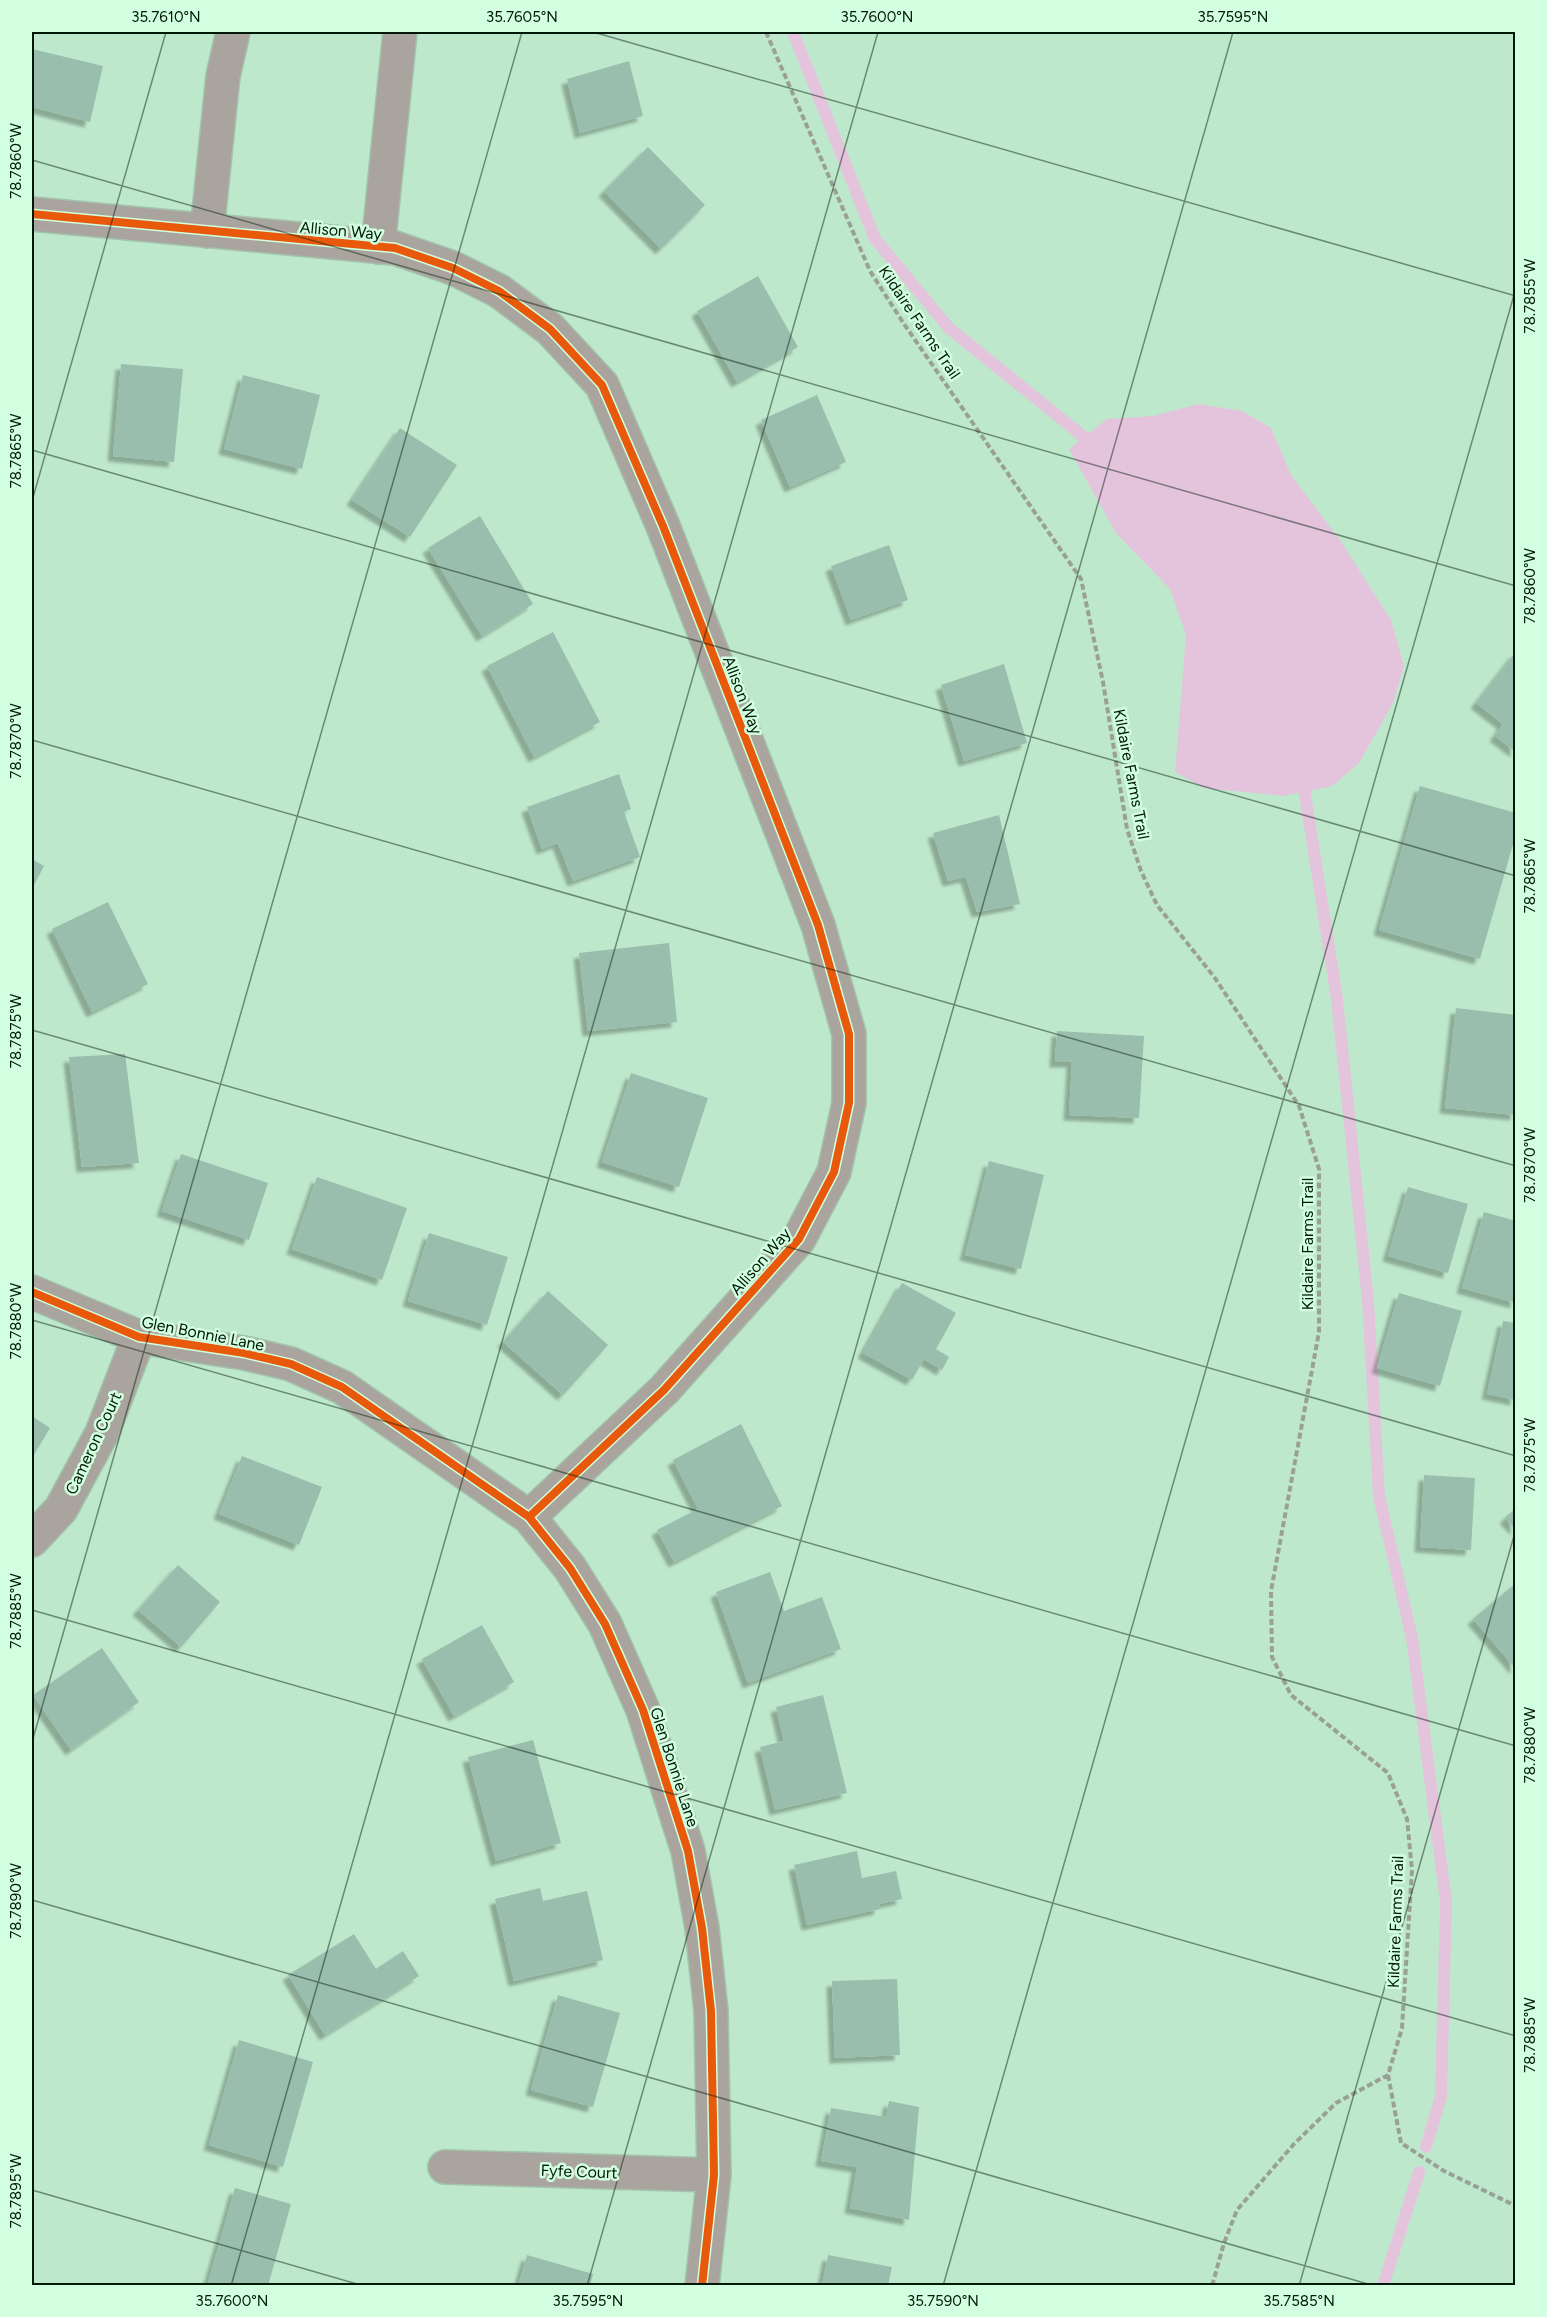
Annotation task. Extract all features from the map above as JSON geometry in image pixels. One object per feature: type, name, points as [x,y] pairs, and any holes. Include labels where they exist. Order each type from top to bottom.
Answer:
[{"type":"street","points":[[207,231],[223,75],[233,32]]},
{"type":"street","name":"Allison Way","points":[[378,247],[400,32]]},
{"type":"street","name":"Allison Way","points":[[32,214],[395,248],[453,268],[500,291],[550,329],[602,386],[663,526],[818,926],[849,1034],[849,1103],[834,1172],[799,1239],[664,1390],[529,1517]]},
{"type":"street","name":"Glen Bonnie Lane","points":[[32,1292],[139,1337],[244,1353],[291,1364],[342,1387],[529,1517],[570,1568],[605,1624],[643,1710],[688,1851],[702,1928],[711,2011],[714,2175],[702,2286]]},
{"type":"street","name":"Cameron Court","points":[[32,1540],[61,1509],[72,1490],[102,1433],[139,1337]]},
{"type":"street","name":"Fyfe Court","points":[[445,2167],[714,2175]]},
{"type":"path","points":[[1212,2286],[1224,2243],[1237,2210],[1294,2144],[1336,2103],[1388,2075],[1401,2143],[1444,2171],[1515,2206]]},
{"type":"shaded area","points":[[1198,404],[1242,411],[1271,428],[1291,475],[1340,540],[1391,620],[1404,666],[1393,703],[1359,763],[1332,786],[1284,796],[1204,788],[1175,772],[1186,635],[1170,589],[1116,533],[1069,449],[1107,419],[1153,416]]},
{"type":"building","points":[[32,49],[103,66],[90,122],[32,107]]},
{"type":"building","points":[[629,61],[643,116],[580,133],[567,79]]},
{"type":"building","points":[[648,147],[705,205],[661,249],[604,191]]},
{"type":"building","points":[[758,276],[798,347],[737,382],[697,311]]},
{"type":"building","points":[[121,364],[183,369],[174,462],[113,456]]},
{"type":"building","points":[[243,375],[320,395],[302,469],[224,449]]},
{"type":"building","points":[[817,395],[846,462],[790,487],[761,420]]},
{"type":"building","points":[[400,428],[457,465],[410,537],[352,500]]},
{"type":"building","points":[[480,516],[533,604],[482,636],[428,548]]},
{"type":"building","points":[[889,545],[908,600],[851,620],[831,566]]},
{"type":"building","points":[[553,632],[600,722],[534,757],[487,666]]},
{"type":"building","points":[[1516,651],[1516,752],[1495,736],[1503,724],[1476,703]]},
{"type":"building","points":[[1004,664],[1027,743],[964,761],[941,685]]},
{"type":"building","points":[[619,774],[631,809],[624,812],[640,857],[573,881],[558,843],[542,849],[527,807]]},
{"type":"building","points":[[1420,786],[1516,813],[1516,834],[1480,959],[1379,930]]},
{"type":"building","points":[[999,815],[1020,904],[977,912],[966,877],[948,881],[933,833]]},
{"type":"building","points":[[32,859],[44,866],[32,889]]},
{"type":"building","points":[[108,902],[148,984],[92,1012],[52,929]]},
{"type":"building","points":[[669,943],[677,1022],[588,1031],[579,953]]},
{"type":"building","points":[[1456,1008],[1516,1015],[1516,1115],[1445,1108]]},
{"type":"building","points":[[1057,1031],[1144,1036],[1139,1118],[1069,1115],[1072,1062],[1055,1062]]},
{"type":"building","points":[[125,1054],[139,1163],[82,1167],[69,1057]]},
{"type":"building","points":[[631,1073],[708,1098],[679,1187],[602,1162]]},
{"type":"building","points":[[181,1154],[268,1183],[249,1240],[162,1211]]},
{"type":"building","points":[[989,1161],[1044,1175],[1021,1269],[965,1255]]},
{"type":"building","points":[[317,1177],[407,1208],[382,1280],[292,1249]]},
{"type":"building","points":[[1408,1187],[1468,1204],[1448,1273],[1388,1256]]},
{"type":"building","points":[[1484,1212],[1516,1221],[1516,1303],[1462,1288]]},
{"type":"building","points":[[429,1233],[508,1257],[487,1325],[408,1301]]},
{"type":"building","points":[[902,1283],[956,1313],[936,1349],[949,1357],[942,1370],[924,1359],[912,1380],[863,1353]]},
{"type":"building","points":[[548,1291],[608,1345],[563,1395],[503,1342]]},
{"type":"building","points":[[1399,1293],[1462,1311],[1440,1386],[1377,1368]]},
{"type":"building","points":[[1503,1321],[1516,1323],[1516,1400],[1487,1394]]},
{"type":"building","points":[[32,1416],[50,1428],[32,1458]]},
{"type":"building","points":[[741,1424],[782,1506],[674,1562],[657,1530],[698,1509],[673,1460]]},
{"type":"building","points":[[242,1456],[322,1487],[299,1545],[219,1514]]},
{"type":"building","points":[[1424,1475],[1475,1478],[1471,1550],[1420,1547]]},
{"type":"building","points":[[1516,1508],[1516,1530],[1505,1518]]},
{"type":"building","points":[[178,1565],[220,1602],[181,1647],[138,1610]]},
{"type":"building","points":[[770,1572],[784,1611],[822,1597],[841,1649],[748,1683],[716,1592]]},
{"type":"building","points":[[1516,1583],[1516,1669],[1473,1619]]},
{"type":"building","points":[[482,1625],[514,1682],[454,1716],[422,1659]]},
{"type":"building","points":[[102,1648],[139,1702],[71,1750],[33,1695]]},
{"type":"building","points":[[823,1695],[847,1793],[775,1810],[760,1747],[784,1741],[776,1707]]},
{"type":"building","points":[[533,1740],[561,1843],[496,1861],[468,1757]]},
{"type":"building","points":[[857,1851],[862,1878],[896,1871],[902,1899],[879,1904],[880,1909],[807,1925],[794,1865]]},
{"type":"building","points":[[540,1888],[543,1901],[587,1891],[603,1960],[514,1981],[495,1899]]},
{"type":"building","points":[[354,1934],[376,1969],[403,1951],[419,1976],[325,2035],[288,1975]]},
{"type":"building","points":[[897,1979],[900,2055],[835,2058],[832,1981]]},
{"type":"building","points":[[558,1995],[620,2013],[593,2107],[531,2090]]},
{"type":"building","points":[[239,2040],[313,2062],[283,2167],[209,2145]]},
{"type":"building","points":[[889,2101],[919,2107],[909,2220],[850,2208],[857,2167],[821,2161],[831,2108],[886,2117]]},
{"type":"building","points":[[235,2188],[291,2204],[268,2286],[207,2286]]},
{"type":"building","points":[[527,2255],[593,2274],[590,2286],[518,2286]]},
{"type":"building","points":[[828,2255],[892,2267],[888,2286],[822,2286]]},
{"type":"waterway","points":[[793,32],[875,239],[949,328],[1095,446]]},
{"type":"waterway","points":[[1302,775],[1337,999],[1368,1301],[1379,1496],[1412,1638],[1446,1902],[1441,2096],[1426,2147]]},
{"type":"waterway","points":[[1383,2286],[1419,2172]]},
{"type":"cycle path","points":[[32,214],[395,248],[453,268],[499,291],[550,329],[602,385],[663,526],[818,925],[849,1034],[849,1103],[834,1172],[799,1239],[664,1390],[529,1517]]},
{"type":"cycle path","points":[[32,1292],[139,1337],[244,1353],[291,1364],[342,1387],[529,1517],[570,1568],[605,1624],[643,1710],[688,1851],[702,1928],[711,2011],[714,2175],[702,2286]]}]
